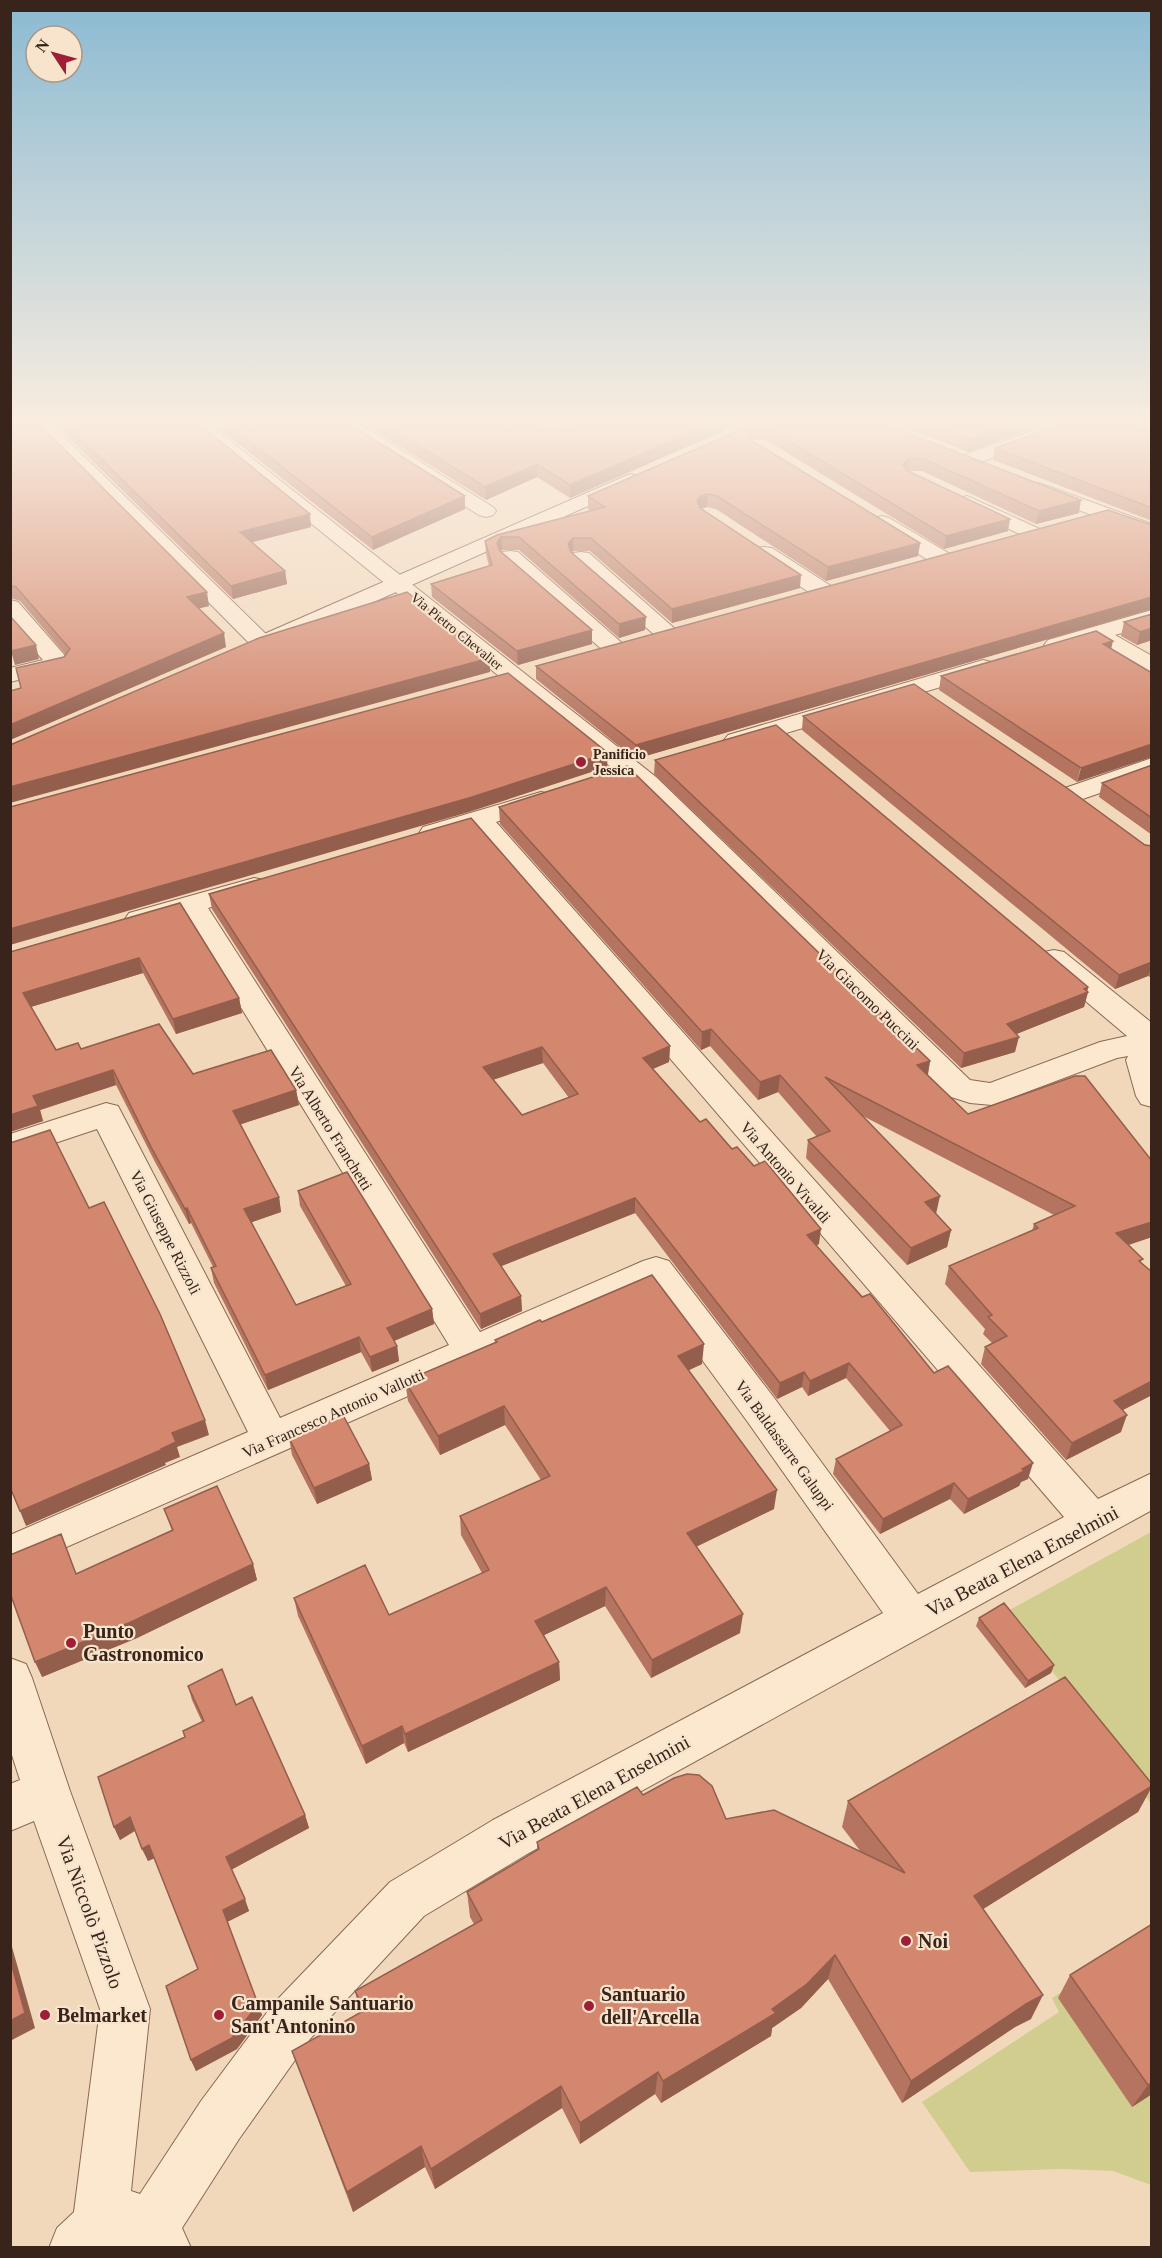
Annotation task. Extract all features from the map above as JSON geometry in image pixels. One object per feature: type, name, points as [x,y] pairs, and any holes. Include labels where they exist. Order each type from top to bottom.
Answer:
[{"type":"street","points":[[149,530],[262,643]]},
{"type":"street","name":"Via Pietro Chevalier","points":[[333,530],[398,582],[525,673],[643,767]]},
{"type":"street","points":[[240,653],[516,530]]},
{"type":"street","points":[[901,530],[952,557],[909,568]]},
{"type":"street","points":[[1004,543],[1047,530]]},
{"type":"street","points":[[746,541],[823,591]]},
{"type":"street","points":[[510,557],[640,641]]},
{"type":"street","points":[[581,558],[640,641]]},
{"type":"street","points":[[800,597],[844,585]]},
{"type":"street","points":[[10,607],[59,663],[10,675]]},
{"type":"street","points":[[1039,650],[1152,617]]},
{"type":"street","points":[[592,654],[688,627]]},
{"type":"street","points":[[1095,633],[1152,666]]},
{"type":"street","points":[[711,747],[1006,660]]},
{"type":"street","points":[[480,685],[525,673]]},
{"type":"street","points":[[916,687],[946,707]]},
{"type":"street","points":[[779,727],[806,750]]},
{"type":"street","points":[[1100,813],[1064,787],[1152,766]]},
{"type":"street","points":[[599,781],[643,767]]},
{"type":"street","name":"Via Giacomo Puccini","points":[[643,767],[960,1088],[970,1092],[992,1094],[1111,1049],[1152,1042]]},
{"type":"street","points":[[406,841],[566,792]]},
{"type":"street","name":"Via Antonio Vivaldi","points":[[479,820],[1094,1523]]},
{"type":"street","points":[[112,927],[279,879]]},
{"type":"street","name":"Via Alberto Franchetti","points":[[191,904],[472,1351]]},
{"type":"street","points":[[1033,941],[1152,1042],[1142,1060],[1152,1095]]},
{"type":"street","name":"Via Giuseppe Rizzoli","points":[[10,1146],[106,1114],[272,1440]]},
{"type":"street","name":"Via Francesco Antonio Vallotti","points":[[10,1554],[656,1271]]},
{"type":"street","name":"Via Baldassarre Galuppi","points":[[656,1271],[761,1410],[912,1620]]},
{"type":"street","name":"Via Beata Elena Enselmini","points":[[123,2237],[220,2120],[292,2021],[407,1899],[510,1838],[1152,1490]]},
{"type":"street","name":"Via Niccolò Pizzolo","points":[[10,1678],[29,1799],[125,2009],[123,2237]]},
{"type":"shaded area","points":[[1151,1532],[1151,1804],[1107,1738],[1004,1613]]},
{"type":"shaded area","points":[[1151,1934],[1151,2185],[1113,2171],[1063,2169],[970,2172],[922,2102],[1059,2012],[1052,1998]]},
{"type":"building","points":[[10,530],[145,530],[207,592],[187,597],[224,633],[10,725],[10,691],[21,688],[16,668],[64,657],[70,649],[16,587],[10,586]]},
{"type":"building","points":[[174,530],[246,530],[240,532],[285,571],[231,586]]},
{"type":"building","points":[[363,530],[387,530],[372,537]]},
{"type":"building","points":[[515,530],[734,530],[801,575],[672,609],[591,538],[573,538],[568,544],[571,552],[646,617],[619,624],[519,537],[501,537],[497,543],[500,551],[592,630],[517,651],[431,584],[492,565],[485,541]]},
{"type":"building","points":[[771,530],[899,530],[920,543],[828,567]]},
{"type":"building","points":[[937,530],[967,530],[946,536]]},
{"type":"building","points":[[1033,530],[1152,530],[1152,597],[636,745],[536,666]]},
{"type":"building","points":[[407,592],[490,658],[10,787],[10,745],[259,638]]},
{"type":"building","points":[[1152,614],[1152,628],[1140,632],[1124,622]]},
{"type":"building","points":[[10,616],[36,645],[11,651]]},
{"type":"building","points":[[1096,631],[1113,641],[1103,644],[1152,673],[1152,744],[1081,768],[941,676]]},
{"type":"building","points":[[508,673],[608,753],[469,798],[10,929],[10,807]]},
{"type":"building","points":[[914,684],[1067,788],[1145,845],[1152,846],[1152,962],[1119,975],[803,716]]},
{"type":"building","points":[[776,725],[1088,987],[1084,989],[1088,992],[1007,1024],[1019,1037],[964,1053],[655,760]]},
{"type":"building","points":[[1152,765],[1152,818],[1102,783]]},
{"type":"building","points":[[627,766],[930,1061],[917,1065],[968,1114],[1075,1076],[1085,1076],[1152,1161],[1152,1222],[1116,1233],[1143,1259],[1139,1261],[1152,1272],[1152,1381],[1114,1401],[1127,1415],[1072,1443],[985,1347],[1007,1336],[988,1317],[992,1315],[949,1266],[1038,1228],[1034,1224],[1075,1206],[825,1077],[940,1196],[925,1202],[951,1230],[911,1248],[808,1140],[830,1131],[780,1075],[760,1082],[711,1029],[702,1032],[499,807]]},
{"type":"building","points":[[471,818],[670,1046],[643,1058],[700,1122],[706,1119],[732,1149],[737,1147],[754,1166],[765,1161],[821,1229],[807,1235],[862,1297],[870,1294],[934,1373],[948,1366],[1033,1463],[1022,1469],[1024,1471],[968,1499],[954,1483],[883,1519],[836,1459],[902,1425],[849,1363],[810,1381],[804,1372],[780,1383],[635,1198],[493,1254],[521,1296],[480,1314],[209,894]],"holes":[[[542,1047],[578,1094],[522,1115],[483,1067]]]},
{"type":"building","points":[[180,903],[239,998],[173,1019],[139,958],[23,993],[56,1050],[78,1043],[81,1049],[159,1024],[193,1074],[271,1050],[296,1090],[233,1111],[279,1197],[244,1209],[296,1305],[351,1284],[298,1191],[347,1172],[432,1309],[387,1328],[397,1346],[370,1357],[359,1337],[265,1375],[211,1268],[216,1266],[187,1208],[185,1209],[151,1147],[113,1070],[33,1096],[38,1106],[10,1115],[10,952]]},
{"type":"building","points":[[50,1130],[89,1208],[104,1202],[160,1314],[205,1420],[172,1433],[176,1442],[161,1450],[20,1511],[10,1487],[10,1143]]},
{"type":"building","points":[[652,1275],[704,1344],[678,1356],[777,1490],[687,1533],[743,1614],[652,1660],[606,1587],[535,1621],[559,1662],[405,1734],[402,1726],[362,1746],[294,1598],[365,1565],[389,1615],[489,1570],[460,1516],[550,1476],[504,1406],[438,1436],[405,1381],[497,1342],[495,1340],[540,1320],[542,1322]]},
{"type":"building","points":[[343,1415],[369,1464],[314,1488],[289,1438]]},
{"type":"building","points":[[217,1486],[253,1564],[131,1622],[35,1662],[10,1593],[10,1555],[61,1534],[76,1574],[173,1530],[164,1509]]},
{"type":"building","points":[[1004,1603],[1054,1665],[1028,1681],[979,1618]]},
{"type":"building","points":[[222,1669],[236,1705],[252,1697],[305,1815],[226,1857],[245,1899],[223,1910],[258,2004],[232,2038],[191,2060],[166,1986],[198,1969],[149,1845],[142,1849],[130,1817],[114,1827],[98,1777],[185,1737],[183,1731],[204,1721],[188,1686]]},
{"type":"building","points":[[1065,1677],[1152,1786],[974,1896],[1043,1995],[911,2081],[835,1955],[807,1984],[772,2009],[776,2013],[663,2081],[658,2072],[580,2123],[561,2086],[431,2169],[421,2146],[347,2192],[292,2051],[365,2010],[355,1991],[482,1920],[467,1892],[539,1849],[537,1842],[637,1787],[643,1795],[674,1778],[687,1774],[699,1775],[712,1786],[726,1819],[774,1810],[905,1873],[848,1801]]},
{"type":"building","points":[[1152,1924],[1152,2082],[1148,2085],[1070,1975]]},
{"type":"building","points":[[10,1959],[25,2013],[10,2021]]},
{"type":"place","name":"Panificio Jessica","points":[[581,762]]},
{"type":"place","name":"Punto Gastronomico","points":[[71,1643]]},
{"type":"place","name":"Noi","points":[[906,1941]]},
{"type":"place","name":"Santuario dell'Arcella","points":[[589,2006]]},
{"type":"place","name":"Belmarket","points":[[45,2015]]},
{"type":"place","name":"Campanile Santuario Sant'Antonino","points":[[219,2015]]}]
